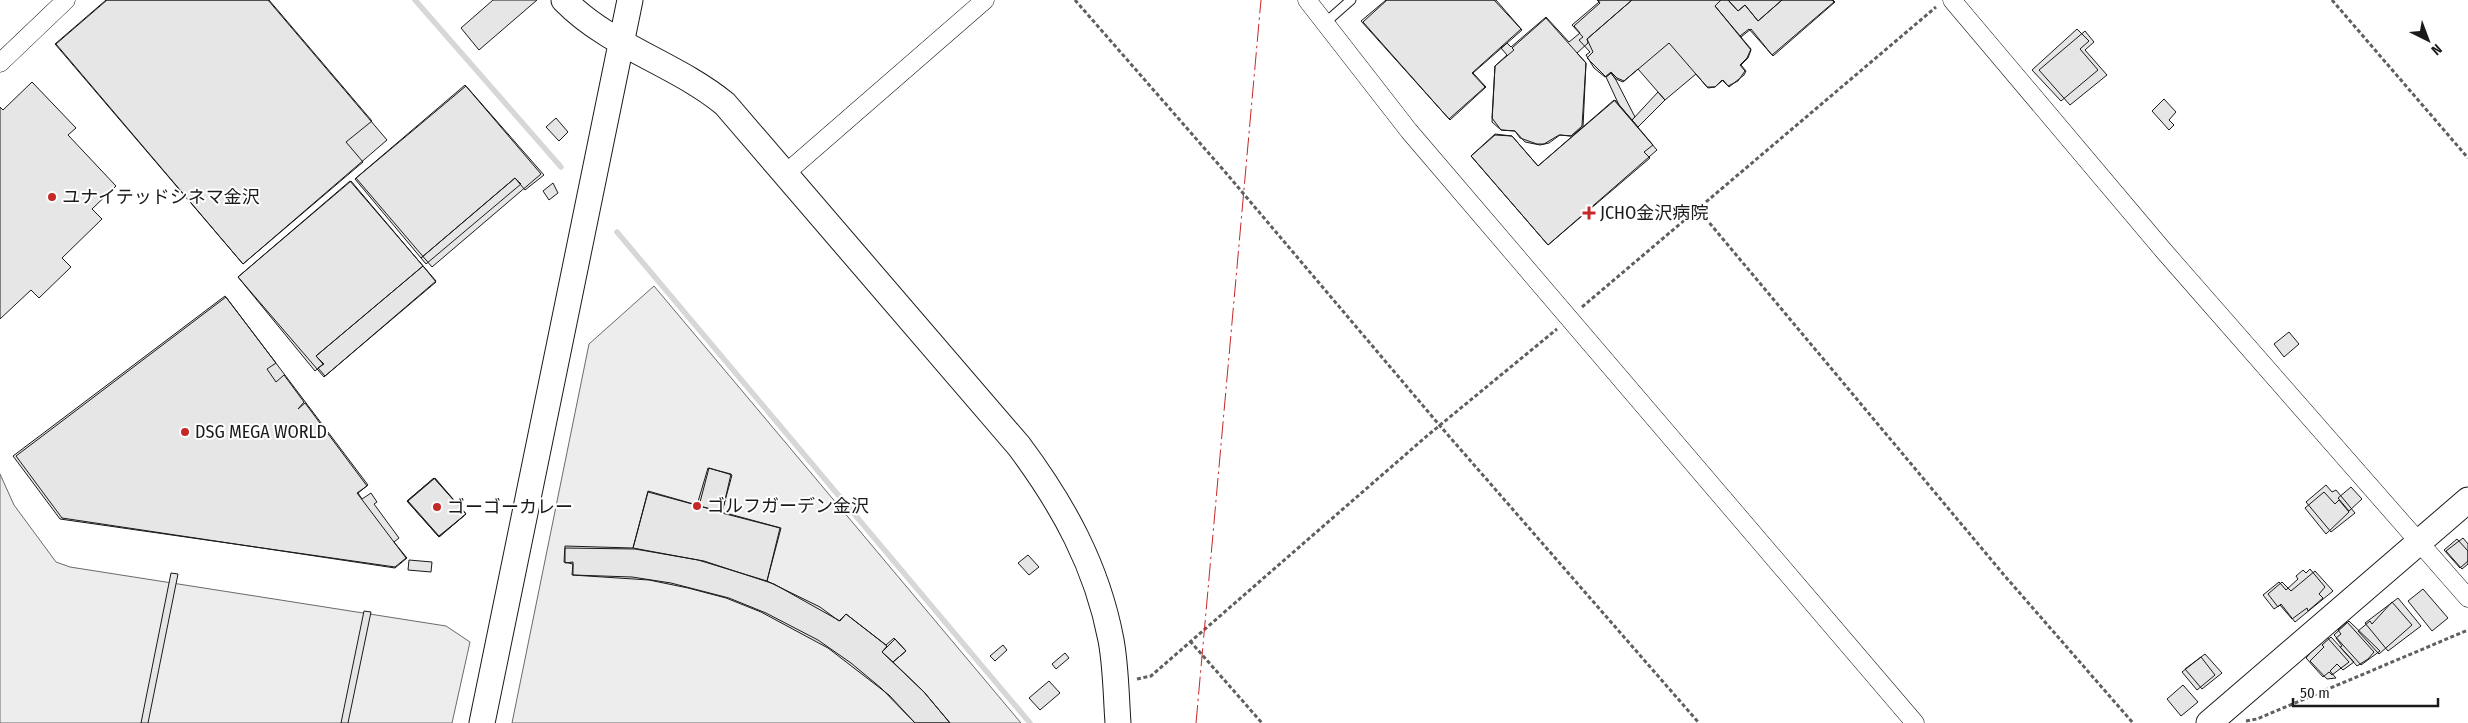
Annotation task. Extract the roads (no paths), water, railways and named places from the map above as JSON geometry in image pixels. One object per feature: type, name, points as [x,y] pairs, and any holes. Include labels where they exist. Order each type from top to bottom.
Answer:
[{"type":"street","points":[[0,63],[66,0]]},
{"type":"street","points":[[564,0],[574,10],[621,43],[703,85],[740,119],[1019,446],[1045,481],[1083,548],[1099,589],[1111,641],[1118,723]]},
{"type":"street","points":[[482,723],[630,0]]},
{"type":"street","points":[[786,173],[985,0]]},
{"type":"street","points":[[1307,0],[1409,131],[1915,723]]},
{"type":"street","points":[[1944,3],[2468,598]]},
{"type":"street","points":[[2209,723],[2468,500]]},
{"type":"lane","points":[[1325,23],[1351,0]]},
{"type":"waterway","points":[[415,0],[561,167]]},
{"type":"waterway","points":[[617,232],[1030,723]]},
{"type":"place","name":"ユナイテッドシネマ金沢","points":[[52,197]]},
{"type":"place","name":"JCHO金沢病院","points":[[1589,213]]},
{"type":"place","name":"DSG MEGA WORLD","points":[[185,432]]},
{"type":"place","name":"ゴルフガーデン金沢","points":[[697,506]]},
{"type":"place","name":"ゴーゴーカレー","points":[[437,507]]}]
